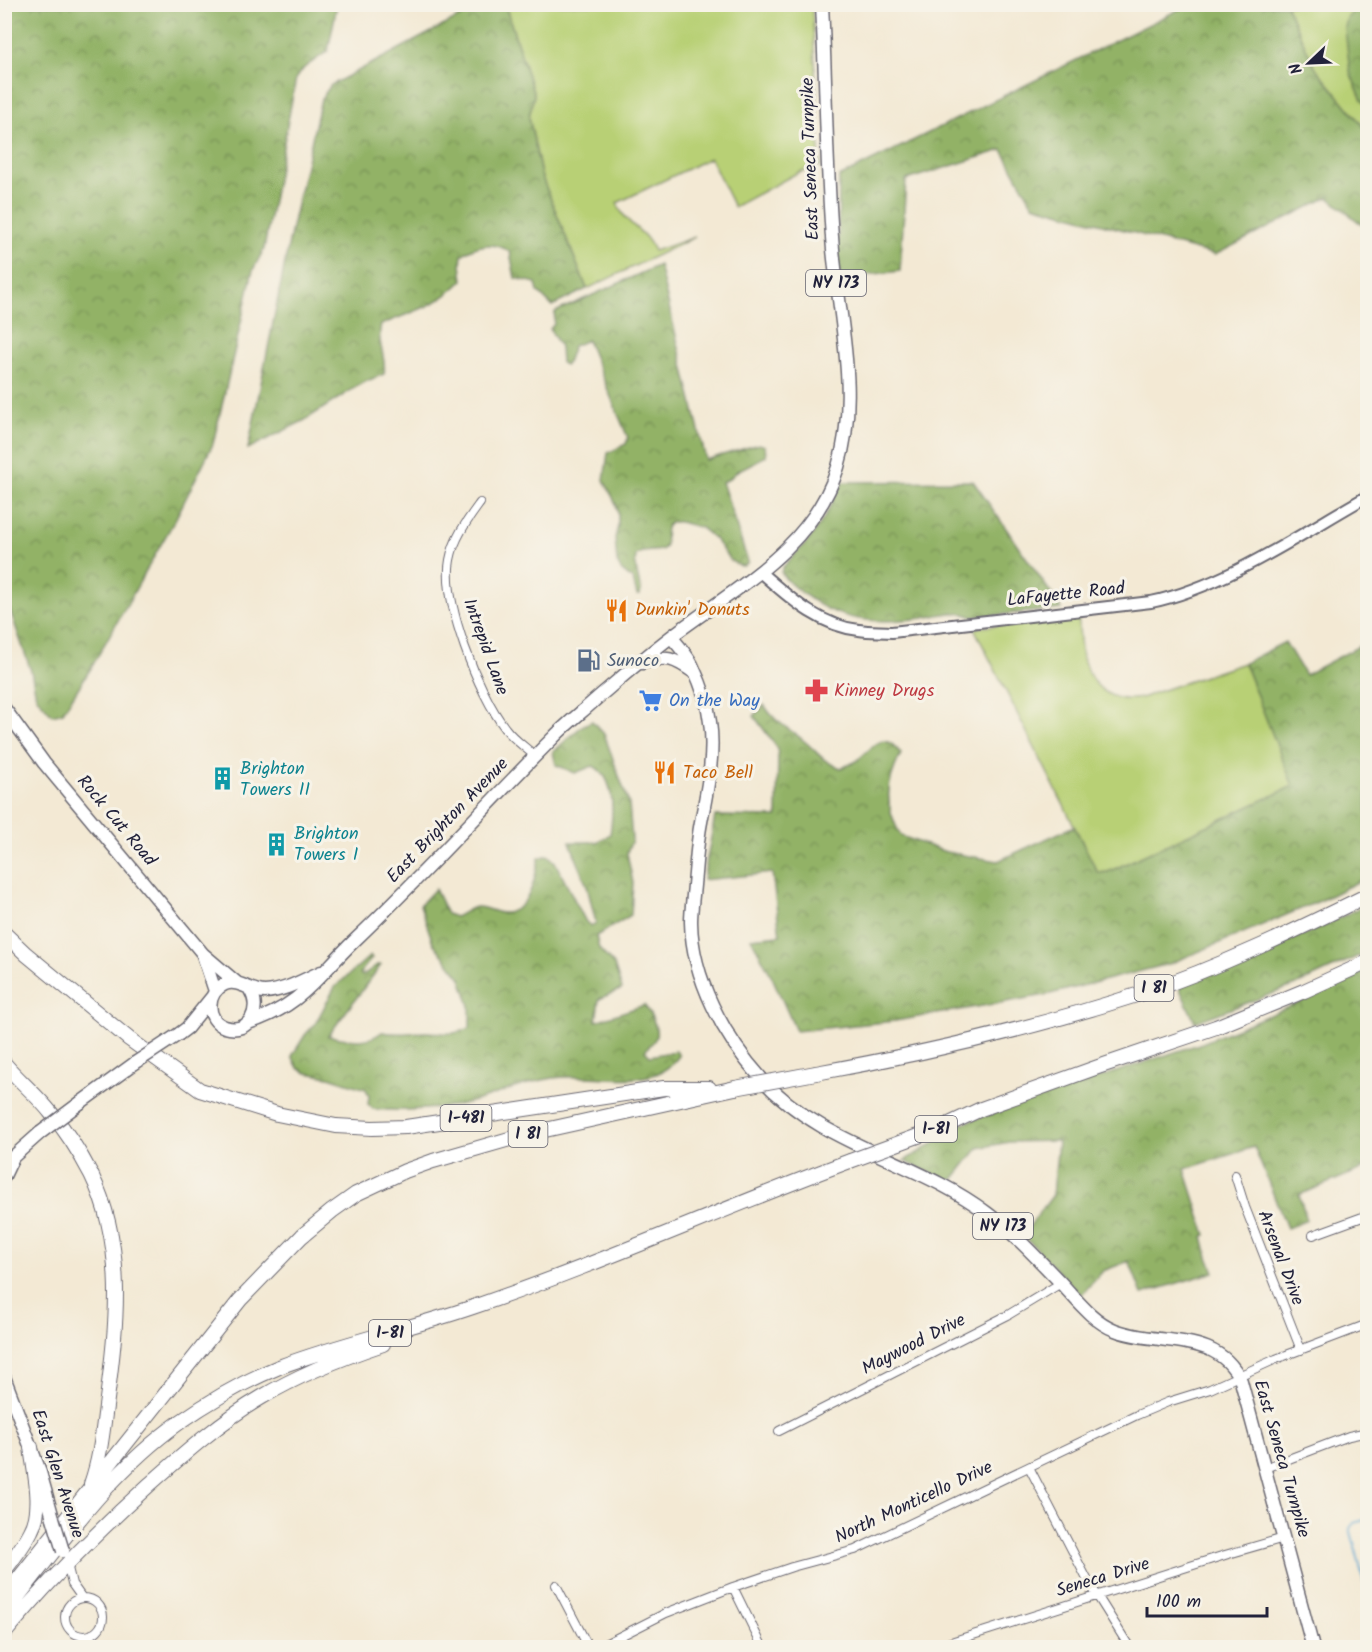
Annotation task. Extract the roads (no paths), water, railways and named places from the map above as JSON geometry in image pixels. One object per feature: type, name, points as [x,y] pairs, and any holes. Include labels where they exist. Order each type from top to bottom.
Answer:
[{"type":"highway","name":"I 81","points":[[85,1496],[240,1300],[302,1236],[356,1194],[433,1161],[527,1134],[735,1088],[929,1052],[1005,1034],[1145,992],[1259,946],[1368,895]]},
{"type":"highway","name":"I-481","points":[[4,933],[129,1039],[201,1090],[277,1114],[336,1126],[406,1127],[664,1088],[735,1088]]},
{"type":"highway","name":"I-81","points":[[4,1614],[110,1482],[180,1422],[256,1378],[288,1364],[471,1308],[945,1126],[981,1109],[1216,1028],[1368,962]]},
{"type":"highway","points":[[4,1063],[51,1112],[91,1175],[111,1236],[117,1273],[114,1347],[99,1457],[92,1482],[85,1496],[4,1597]]},
{"type":"highway","points":[[4,1634],[65,1558],[105,1526],[167,1468],[223,1423],[262,1397],[351,1355],[512,1301],[555,1284],[624,1250]]},
{"type":"highway","points":[[4,1571],[32,1531],[36,1520],[31,1447]]},
{"type":"main road","name":"East Seneca Turnpike","points":[[822,4],[831,221],[847,376],[846,438],[837,470],[826,495],[815,515],[796,540],[760,572],[671,637],[696,673],[711,723],[711,759],[696,865],[691,921],[694,952],[708,991],[738,1050],[763,1081],[806,1116],[858,1145],[953,1190],[987,1212],[1019,1239],[1098,1321],[1131,1335],[1195,1345],[1215,1351],[1233,1366],[1239,1376],[1313,1647]]},
{"type":"main road","name":"East Brighton Avenue","points":[[248,1023],[270,1016],[304,993],[405,892],[554,736],[671,637]]},
{"type":"main road","points":[[635,666],[659,658],[669,658],[696,673]]},
{"type":"main road","name":"Rock Cut Road","points":[[4,708],[44,763],[203,954],[237,983]]},
{"type":"main road","name":"Rock Cut Road","points":[[203,954],[214,993]]},
{"type":"main road","points":[[183,1031],[223,985],[237,983],[250,990],[262,992],[278,990],[325,970]]},
{"type":"main road","points":[[4,1176],[9,1159],[80,1103],[183,1031],[204,1024],[219,1023],[234,1028],[248,1023],[255,1010],[254,996],[250,990]]},
{"type":"main road","points":[[214,993],[211,1011],[219,1023]]},
{"type":"main road","name":"East Glen Avenue","points":[[4,1377],[31,1447],[65,1558]]},
{"type":"street","name":"LaFayette Road","points":[[760,572],[796,603],[813,614],[857,630],[892,632],[1151,603],[1176,597],[1223,577],[1368,496]]},
{"type":"street","name":"Intrepid Lane","points":[[480,503],[457,536],[453,546],[448,571],[451,598],[475,671],[492,709],[505,728],[535,756]]},
{"type":"street","name":"Arsenal Drive","points":[[1235,1175],[1245,1207],[1301,1350]]},
{"type":"street","points":[[1313,1235],[1368,1215]]},
{"type":"street","name":"Maywood Drive","points":[[778,1431],[1008,1315],[1061,1283]]},
{"type":"street","name":"North Monticello Drive","points":[[597,1647],[666,1613],[733,1587],[792,1567],[855,1550],[1137,1415],[1368,1324]]},
{"type":"street","points":[[1265,1468],[1349,1436],[1368,1432]]},
{"type":"street","points":[[1029,1467],[1088,1581],[1130,1647]]},
{"type":"street","name":"Seneca Drive","points":[[932,1647],[1284,1538]]},
{"type":"street","name":"East Glen Avenue","points":[[65,1558],[72,1584],[72,1603],[66,1611],[65,1618],[70,1629],[76,1634],[81,1647],[97,1631],[103,1621],[102,1609],[93,1600],[82,1598],[72,1584]]},
{"type":"street","points":[[556,1585],[589,1647]]},
{"type":"street","points":[[733,1587],[763,1647]]},
{"type":"street","points":[[72,1603],[82,1598]]},
{"type":"street","points":[[76,1634],[86,1636],[92,1634]]},
{"type":"waterway","points":[[1365,1585],[1350,1528],[1354,1523],[1368,1519]]},
{"type":"place","name":"Dunkin' Donuts","points":[[617,610]]},
{"type":"place","name":"Sunoco","points":[[589,661]]},
{"type":"place","name":"Kinney Drugs","points":[[816,691]]},
{"type":"place","name":"On the Way","points":[[651,701]]},
{"type":"place","name":"Taco Bell","points":[[665,773]]},
{"type":"place","name":"Brighton Towers II","points":[[222,779]]},
{"type":"place","name":"Brighton Towers I","points":[[276,844]]}]
